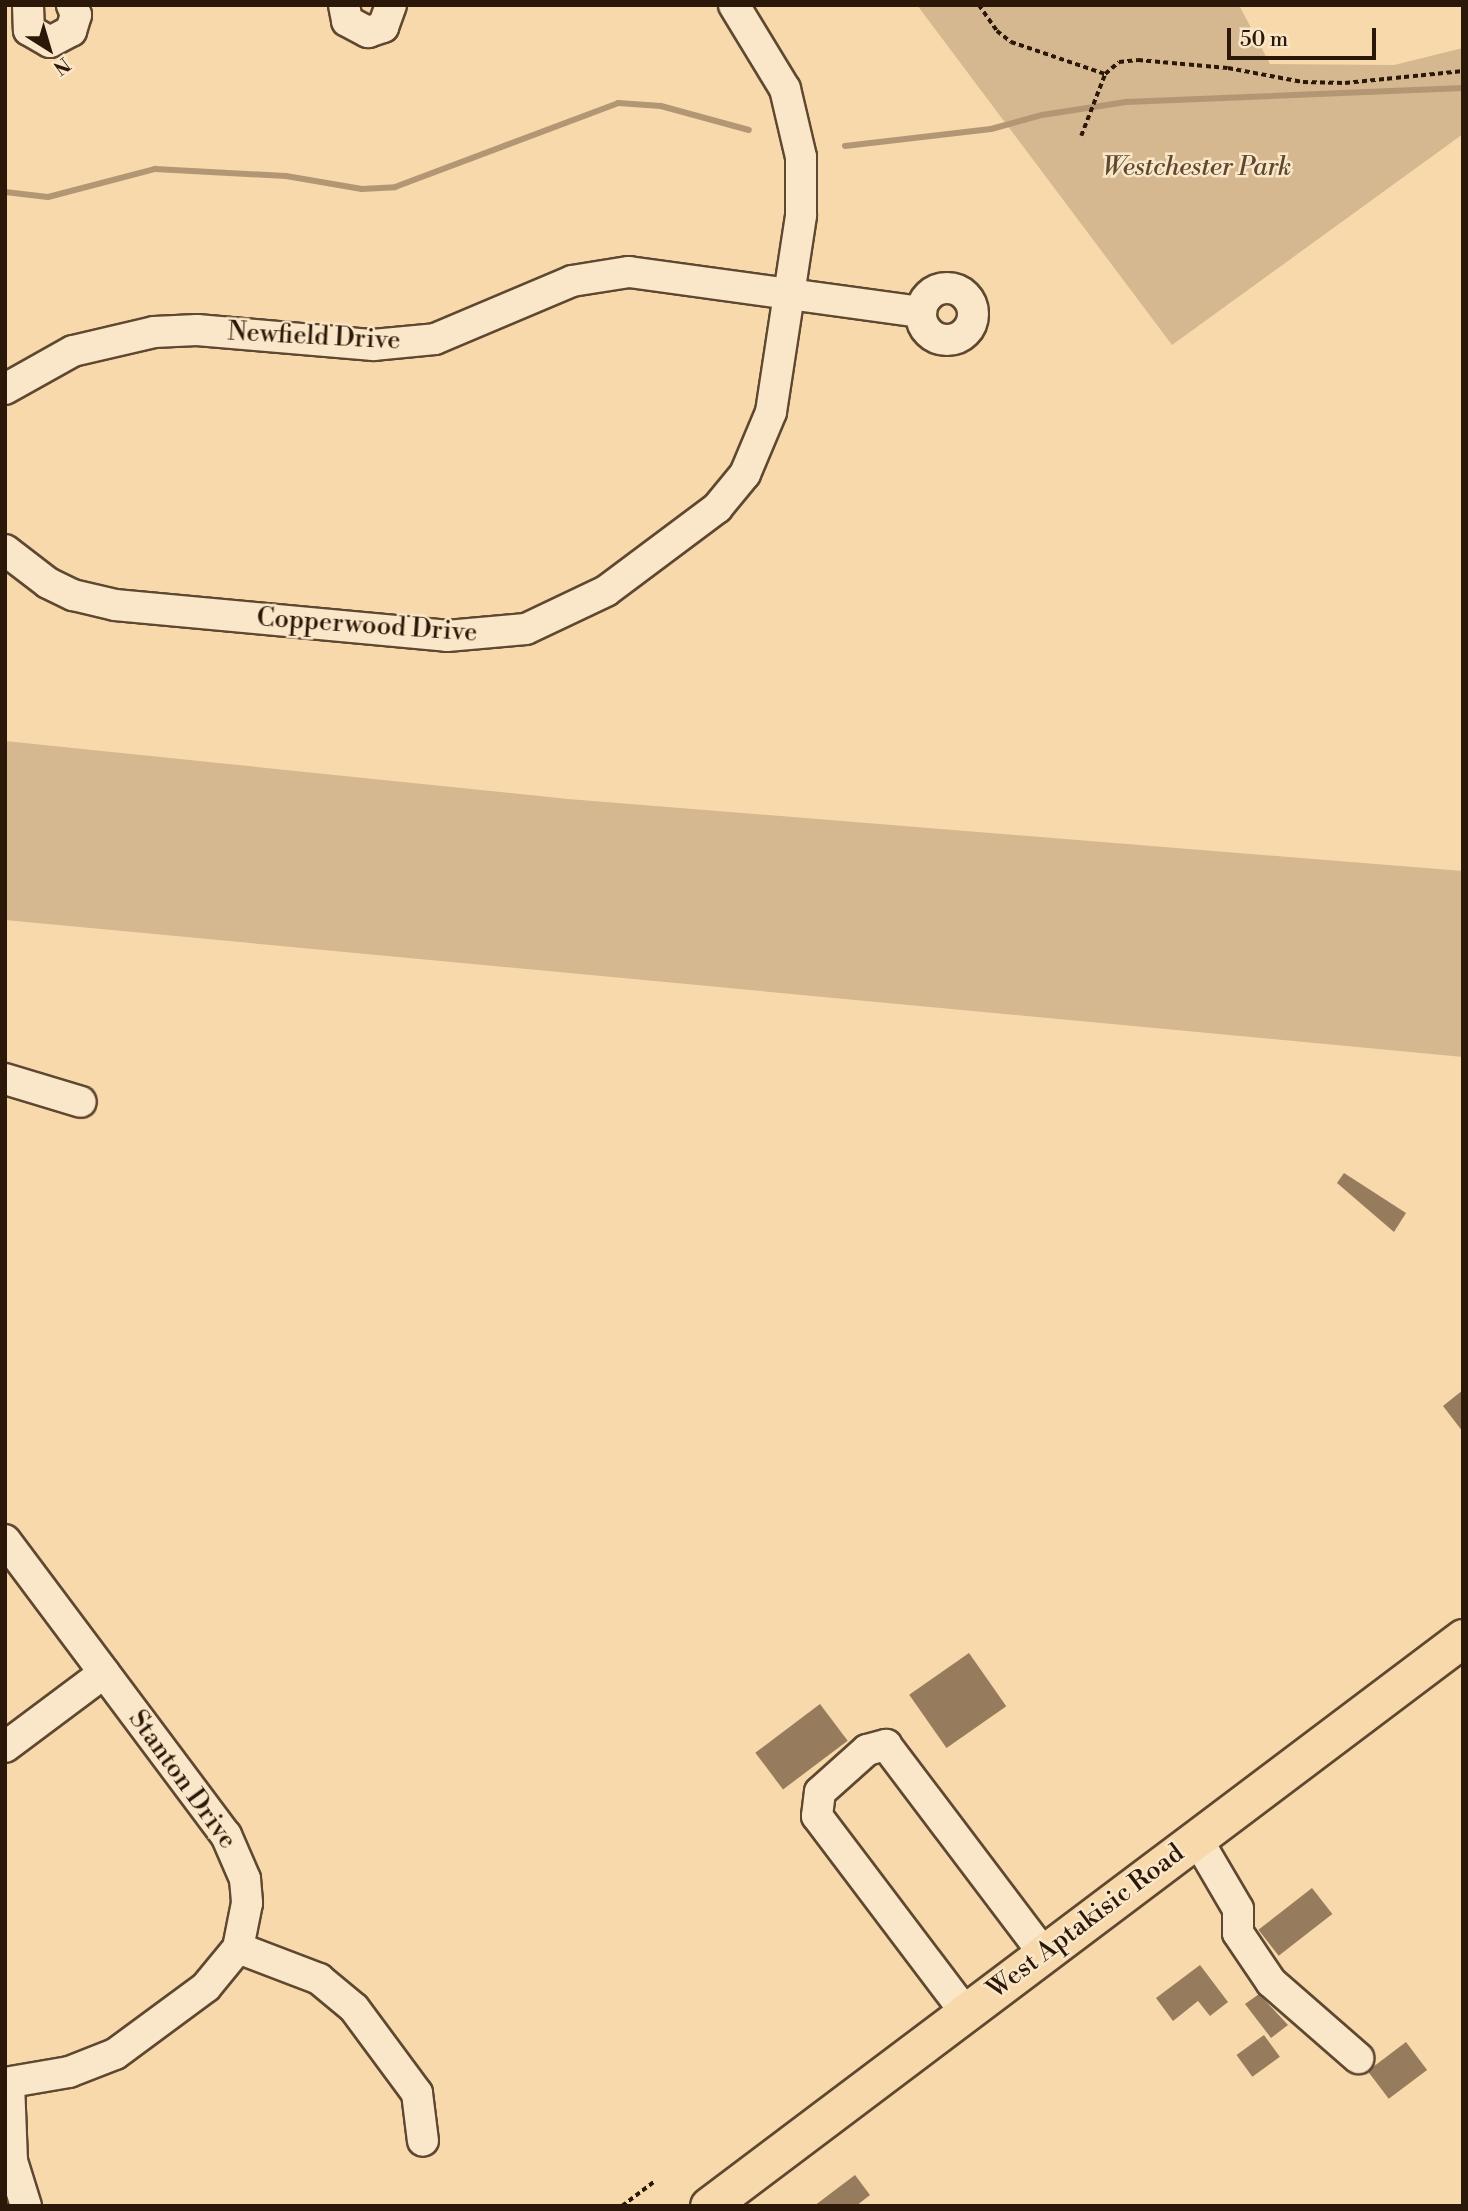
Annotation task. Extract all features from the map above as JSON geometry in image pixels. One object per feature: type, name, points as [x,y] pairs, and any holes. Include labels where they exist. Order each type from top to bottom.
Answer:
[{"type":"main road","name":"West Aptakisic Road","points":[[709,2206],[1463,1638]]},
{"type":"street","points":[[28,5],[29,30],[50,42],[71,31],[76,15],[72,5]]},
{"type":"street","points":[[344,5],[347,21],[368,32],[383,27],[391,5]]},
{"type":"street","name":"Copperwood Drive","points":[[10,562],[73,595],[114,605],[473,637],[538,625],[606,591],[717,508],[745,474],[771,412],[803,186],[794,121],[785,89],[734,5]]},
{"type":"street","name":"Newfield Drive","points":[[5,389],[73,351],[153,332],[197,330],[373,345],[435,339],[572,281],[602,274],[662,274],[921,312]]},
{"type":"street","points":[[5,1079],[81,1102]]},
{"type":"street","name":"Stanton Drive","points":[[5,1540],[237,1855],[247,1903],[238,1948],[206,1987],[115,2054],[69,2072],[7,2083]]},
{"type":"street","points":[[5,1747],[104,1673]]},
{"type":"street","points":[[966,2013],[817,1816],[820,1792],[867,1750],[886,1745],[1044,1954]]},
{"type":"street","points":[[1196,1839],[1238,1909],[1238,1934],[1271,1982],[1358,2058]]},
{"type":"street","points":[[238,1948],[319,1979],[354,2008],[417,2092],[423,2141]]},
{"type":"street","points":[[7,2083],[12,2161],[26,2206]]},
{"type":"path","points":[[979,5],[997,31],[1011,41],[1105,74]]},
{"type":"path","points":[[1081,136],[1105,74],[1119,62],[1138,60],[1317,82],[1463,71]]},
{"type":"path","points":[[622,2206],[655,2181]]},
{"type":"green space","name":"Westchester Park","points":[[917,5],[1239,5],[1270,64],[1394,65],[1463,48],[1463,134],[1172,345]]},
{"type":"green space","points":[[5,741],[568,799],[1463,871],[1463,1057],[5,920]]},
{"type":"building","points":[[1344,1173],[1406,1213],[1394,1232],[1337,1183]]},
{"type":"building","points":[[1463,1390],[1463,1432],[1443,1406]]},
{"type":"building","points":[[969,1653],[1006,1706],[946,1748],[909,1695]]},
{"type":"building","points":[[820,1704],[848,1741],[783,1789],[755,1753]]},
{"type":"building","points":[[1312,1888],[1332,1914],[1279,1956],[1258,1930]]},
{"type":"building","points":[[1200,1965],[1228,2002],[1210,2016],[1198,2001],[1173,2021],[1156,1998]]},
{"type":"building","points":[[1259,1994],[1288,2025],[1271,2038],[1245,2004]]},
{"type":"building","points":[[1264,2035],[1280,2057],[1252,2077],[1236,2055]]},
{"type":"building","points":[[1406,2042],[1427,2070],[1389,2099],[1368,2071]]},
{"type":"building","points":[[855,2175],[870,2195],[856,2206],[814,2206]]},
{"type":"waterway","points":[[845,146],[991,129],[1042,115],[1126,102],[1463,88]]},
{"type":"waterway","points":[[5,192],[48,197],[155,169],[286,176],[362,189],[395,187],[618,103],[661,106],[749,130]]}]
